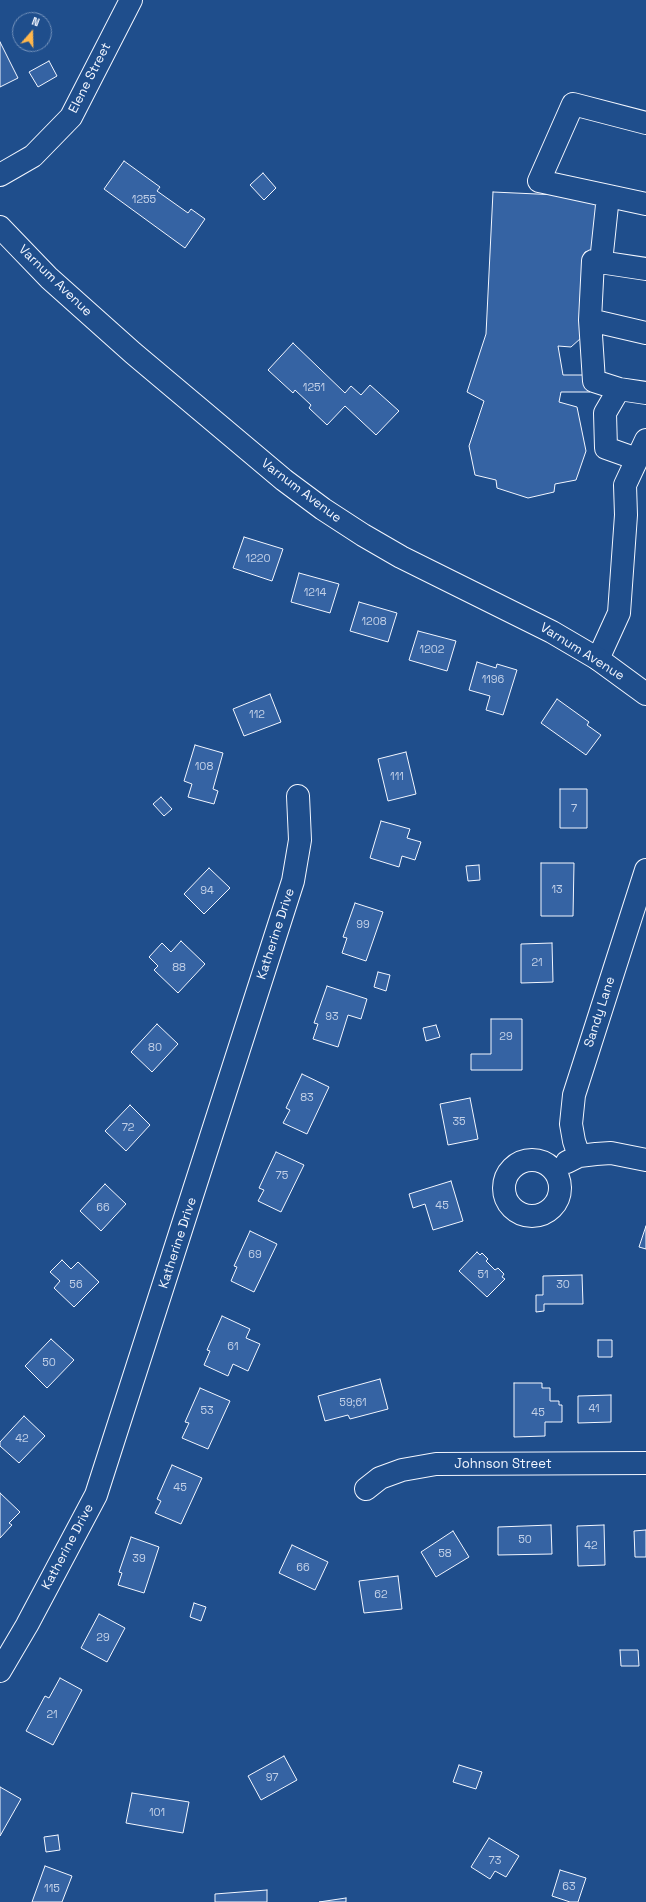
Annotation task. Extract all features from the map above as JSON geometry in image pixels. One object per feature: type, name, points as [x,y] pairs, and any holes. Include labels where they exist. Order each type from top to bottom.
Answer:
[{"type":"street","name":"Elene Street","points":[[0,175],[33,156],[71,117],[131,0]]},
{"type":"street","points":[[646,123],[573,104],[539,181],[646,204]]},
{"type":"street","points":[[601,262],[608,196]]},
{"type":"street","name":"Varnum Avenue","points":[[0,227],[49,278],[133,353],[284,480],[323,509],[362,535],[401,557],[552,632],[598,659],[646,694]]},
{"type":"street","points":[[646,269],[593,261],[590,320],[594,381],[619,389],[646,393]]},
{"type":"street","points":[[590,320],[646,333]]},
{"type":"street","points":[[619,389],[605,413],[606,448],[637,459]]},
{"type":"street","points":[[598,659],[619,613],[626,515],[625,485],[646,440]]},
{"type":"street","name":"Katherine Drive","points":[[0,1671],[27,1625],[96,1495],[293,881],[300,840],[298,796]]},
{"type":"street","name":"Sandy Lane","points":[[579,1156],[574,1141],[571,1124],[574,1095],[646,870]]},
{"type":"street","points":[[555,1171],[566,1162],[579,1156],[612,1153],[646,1160]]},
{"type":"street","name":"Johnson Street","points":[[366,1489],[380,1478],[402,1470],[436,1464],[646,1463]]},
{"type":"building","points":[[0,42],[18,78],[0,87]]},
{"type":"building","points":[[49,61],[57,76],[38,87],[29,72]]},
{"type":"building","points":[[124,161],[160,187],[157,191],[188,213],[191,209],[205,219],[185,248],[104,189]]},
{"type":"building","points":[[263,173],[276,188],[264,200],[250,185]]},
{"type":"building","points":[[493,192],[602,197],[600,253],[585,252],[581,338],[571,347],[558,346],[563,375],[588,375],[590,392],[561,392],[559,402],[577,407],[586,451],[576,480],[555,484],[554,492],[528,498],[497,488],[496,480],[475,475],[469,446],[484,401],[467,392],[486,334]]},
{"type":"building","points":[[293,343],[345,393],[351,386],[361,395],[370,385],[399,411],[376,435],[345,406],[327,425],[309,408],[311,405],[295,390],[293,393],[268,370]]},
{"type":"building","points":[[244,537],[283,549],[272,581],[233,568]]},
{"type":"building","points":[[299,573],[339,584],[330,613],[291,602]]},
{"type":"building","points":[[359,602],[397,613],[388,642],[350,631]]},
{"type":"building","points":[[418,631],[456,641],[447,671],[409,660]]},
{"type":"building","points":[[477,662],[496,668],[497,664],[517,670],[503,715],[486,710],[490,696],[469,690]]},
{"type":"building","points":[[270,694],[281,722],[244,736],[233,709]]},
{"type":"building","points":[[557,699],[589,722],[587,725],[601,735],[586,755],[541,723]]},
{"type":"building","points":[[195,745],[223,753],[213,789],[218,791],[214,804],[188,797],[192,784],[184,781]]},
{"type":"building","points":[[406,752],[416,794],[388,801],[378,759]]},
{"type":"building","points":[[560,789],[587,789],[587,828],[560,828]]},
{"type":"building","points":[[161,797],[172,809],[164,816],[153,804]]},
{"type":"building","points":[[381,821],[410,829],[407,838],[421,842],[415,860],[402,856],[399,867],[370,858]]},
{"type":"building","points":[[541,863],[574,863],[573,916],[541,916]]},
{"type":"building","points":[[479,865],[480,880],[468,881],[466,866]]},
{"type":"building","points":[[209,868],[230,888],[204,914],[184,894]]},
{"type":"building","points":[[355,903],[383,912],[366,961],[342,953],[347,938],[343,937]]},
{"type":"building","points":[[181,941],[205,964],[178,993],[154,970],[158,966],[149,957],[162,943],[171,952]]},
{"type":"building","points":[[552,943],[553,982],[521,983],[521,944]]},
{"type":"building","points":[[378,972],[390,975],[386,991],[374,987]]},
{"type":"building","points":[[327,986],[367,999],[361,1019],[348,1015],[338,1047],[313,1039],[318,1024],[314,1023]]},
{"type":"building","points":[[491,1019],[522,1019],[522,1070],[471,1070],[471,1054],[491,1054]]},
{"type":"building","points":[[157,1024],[178,1044],[152,1072],[131,1052]]},
{"type":"building","points":[[436,1025],[440,1037],[426,1041],[423,1028]]},
{"type":"building","points":[[302,1074],[329,1087],[307,1134],[283,1123],[290,1110],[286,1108]]},
{"type":"building","points":[[470,1098],[478,1139],[448,1145],[440,1104]]},
{"type":"building","points":[[130,1105],[150,1125],[126,1151],[105,1131]]},
{"type":"building","points":[[276,1152],[304,1165],[281,1212],[258,1201],[264,1190],[259,1188]]},
{"type":"building","points":[[451,1181],[463,1221],[433,1230],[425,1204],[413,1208],[409,1194]]},
{"type":"building","points":[[105,1184],[126,1204],[101,1231],[80,1211]]},
{"type":"building","points":[[646,1226],[646,1249],[639,1247]]},
{"type":"building","points":[[250,1231],[277,1244],[254,1292],[231,1281],[237,1267],[234,1266]]},
{"type":"building","points":[[477,1252],[480,1255],[482,1253],[488,1259],[486,1261],[495,1270],[498,1268],[504,1274],[502,1277],[505,1279],[487,1297],[459,1271]]},
{"type":"building","points":[[62,1260],[71,1269],[78,1262],[99,1282],[74,1307],[54,1288],[60,1281],[50,1272]]},
{"type":"building","points":[[582,1275],[583,1304],[544,1304],[544,1311],[536,1312],[536,1295],[543,1295],[543,1276]]},
{"type":"building","points":[[222,1316],[250,1329],[246,1338],[260,1344],[248,1371],[233,1364],[228,1376],[204,1365],[210,1351],[207,1350]]},
{"type":"building","points":[[51,1339],[74,1360],[47,1388],[25,1366]]},
{"type":"building","points":[[598,1340],[612,1340],[612,1357],[598,1357]]},
{"type":"building","points":[[380,1379],[388,1409],[350,1419],[348,1415],[325,1421],[318,1396]]},
{"type":"building","points":[[514,1383],[542,1383],[542,1388],[550,1388],[550,1401],[559,1401],[559,1405],[562,1405],[562,1422],[545,1422],[545,1436],[514,1437]]},
{"type":"building","points":[[200,1388],[230,1401],[208,1449],[182,1438],[189,1423],[185,1422]]},
{"type":"building","points":[[611,1395],[611,1422],[578,1423],[578,1396]]},
{"type":"building","points":[[24,1416],[45,1436],[19,1463],[0,1446],[0,1442]]},
{"type":"building","points":[[172,1465],[202,1478],[181,1524],[155,1513],[161,1501],[157,1499]]},
{"type":"building","points":[[0,1493],[20,1512],[9,1523],[12,1525],[0,1538]]},
{"type":"building","points":[[551,1525],[552,1554],[498,1555],[498,1527]]},
{"type":"building","points":[[604,1525],[605,1565],[578,1566],[577,1526]]},
{"type":"building","points":[[646,1530],[646,1557],[635,1557],[634,1531]]},
{"type":"building","points":[[453,1531],[469,1557],[436,1577],[421,1552]]},
{"type":"building","points":[[131,1537],[159,1547],[144,1593],[118,1585],[122,1573],[119,1572]]},
{"type":"building","points":[[292,1545],[328,1562],[315,1590],[279,1573]]},
{"type":"building","points":[[398,1576],[402,1609],[364,1613],[359,1581]]},
{"type":"building","points":[[194,1603],[206,1607],[201,1621],[190,1617]]},
{"type":"building","points":[[99,1614],[125,1628],[107,1662],[81,1648]]},
{"type":"building","points":[[620,1650],[638,1650],[639,1666],[621,1666]]},
{"type":"building","points":[[60,1678],[82,1690],[53,1745],[26,1731],[45,1696],[49,1698]]},
{"type":"building","points":[[284,1756],[297,1780],[261,1800],[248,1776]]},
{"type":"building","points":[[459,1765],[482,1772],[476,1789],[453,1782]]},
{"type":"building","points":[[0,1787],[21,1799],[0,1836]]},
{"type":"building","points":[[132,1793],[189,1802],[183,1833],[126,1823]]},
{"type":"building","points":[[58,1835],[60,1850],[46,1852],[44,1837]]},
{"type":"building","points":[[489,1838],[519,1856],[506,1877],[495,1871],[490,1879],[471,1867]]},
{"type":"building","points":[[45,1866],[72,1876],[62,1902],[32,1902]]},
{"type":"building","points":[[560,1870],[586,1878],[578,1902],[570,1902],[552,1896]]},
{"type":"building","points":[[267,1890],[267,1902],[215,1902],[215,1894]]},
{"type":"building","points":[[346,1898],[346,1902],[319,1902]]}]
